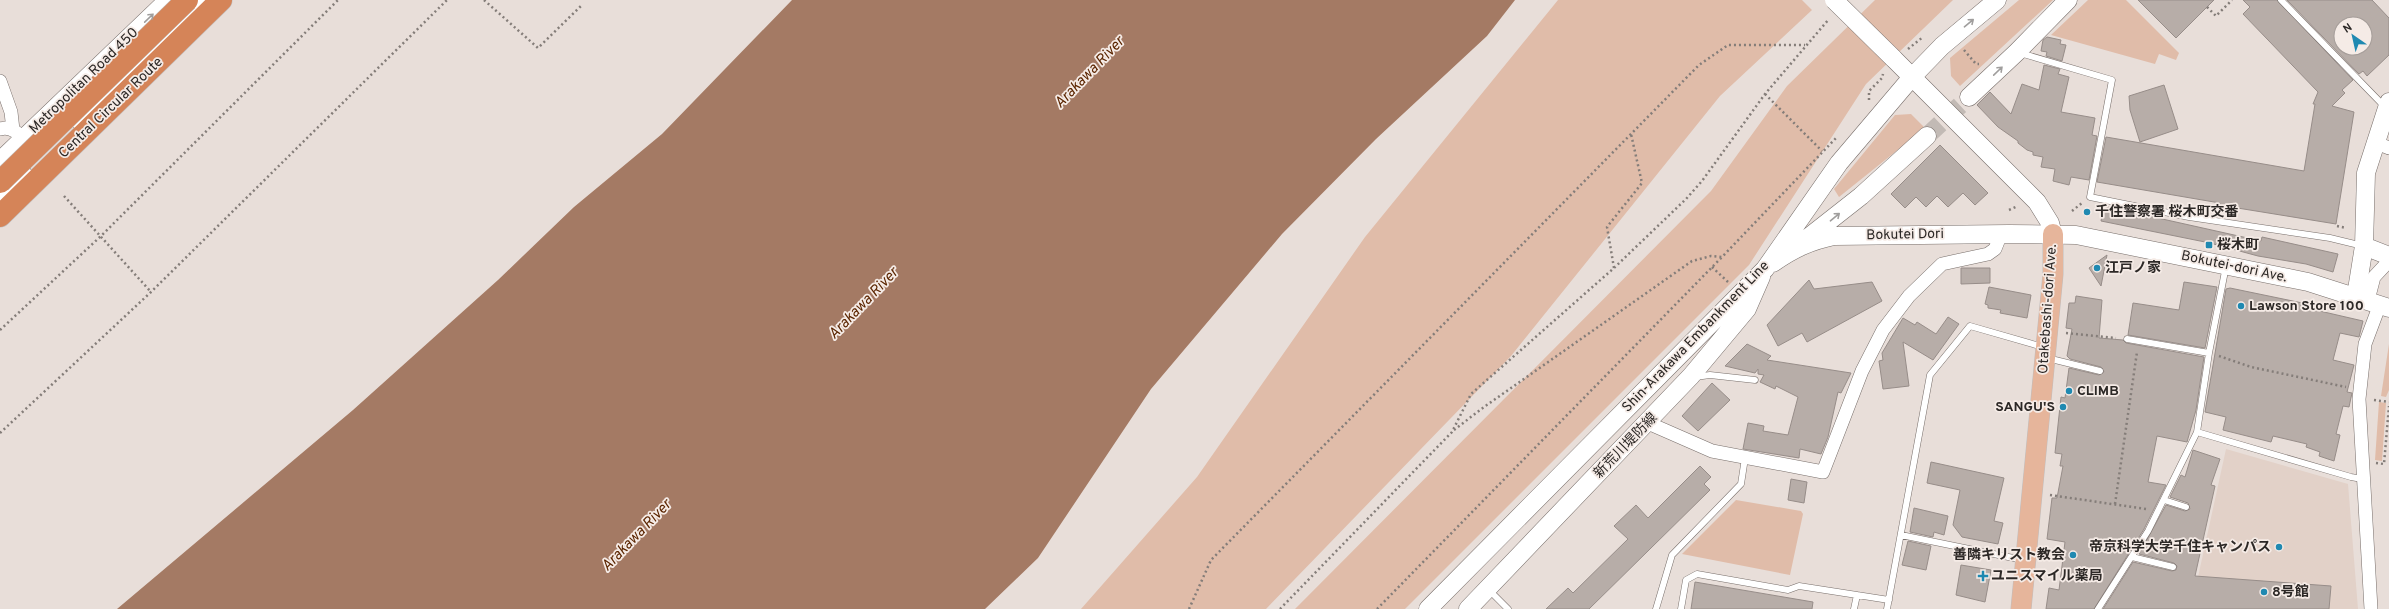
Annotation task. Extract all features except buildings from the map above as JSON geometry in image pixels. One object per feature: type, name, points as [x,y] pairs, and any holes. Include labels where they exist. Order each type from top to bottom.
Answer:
[{"type":"highway","name":"Central Circular Route","points":[[0,182],[187,0]]},
{"type":"highway","name":"Central Circular Route","points":[[0,216],[221,0]]},
{"type":"main road","name":"Metropolitan Road 450","points":[[0,162],[12,133],[168,0]]},
{"type":"main road","name":"Metropolitan Road 450","points":[[0,197],[203,0]]},
{"type":"main road","name":"Shin-Arakawa Embankment Line","points":[[1428,609],[1764,269],[1839,163],[1912,77],[1942,46],[1997,0]]},
{"type":"main road","points":[[1969,97],[2017,52],[2068,0]]},
{"type":"main road","name":"Otakebashi-dori Ave.","points":[[1833,8],[1898,53],[1912,77],[2037,202],[2050,223],[2053,234],[2053,274],[2021,609]]},
{"type":"main road","points":[[2373,302],[2364,246],[2366,173],[2382,145],[2388,105]]},
{"type":"main road","points":[[1793,249],[1861,196],[1927,136]]},
{"type":"main road","name":"Bokutei Dori","points":[[1764,269],[1793,249],[1808,242],[1834,236],[2053,234]]},
{"type":"main road","name":"Bokutei-dori Ave.","points":[[2053,234],[2096,238],[2308,282],[2373,302]]},
{"type":"main road","points":[[2364,246],[2389,256]]},
{"type":"main road","name":"新荒川堤防線","points":[[1468,609],[1648,423],[1691,376],[1748,309],[1764,269]]},
{"type":"street","points":[[0,81],[11,112],[12,133],[41,157]]},
{"type":"street","points":[[1648,423],[1712,451],[1823,472],[1862,371],[1883,330],[1909,296],[1942,264],[1988,254],[1995,249],[2001,234]]},
{"type":"street","points":[[2371,609],[2362,479],[2360,391],[2365,344],[2373,302],[2374,277],[2389,261]]},
{"type":"lane","points":[[2281,0],[2388,105]]},
{"type":"lane","points":[[2017,52],[2112,80],[2090,197],[2189,217],[2330,238],[2364,246]]},
{"type":"lane","points":[[2098,609],[2132,557],[2159,511],[2197,432],[2209,353],[2226,265]]},
{"type":"lane","points":[[1887,609],[1930,374],[1970,326],[2100,371]]},
{"type":"lane","points":[[2127,339],[2209,353]]},
{"type":"lane","points":[[1691,376],[1698,378],[1710,375],[1755,380]]},
{"type":"lane","points":[[2197,432],[2350,477],[2362,479]]},
{"type":"lane","points":[[1656,609],[1672,555],[1741,484],[1744,458]]},
{"type":"lane","points":[[2164,500],[2186,507]]},
{"type":"lane","points":[[1901,535],[2026,560]]},
{"type":"lane","points":[[2132,557],[2173,567]]},
{"type":"lane","points":[[1681,609],[1686,580],[1697,574],[1788,590],[1799,586],[1889,600]]},
{"type":"lane","points":[[1488,589],[1508,609]]},
{"type":"lane","points":[[1854,609],[1857,595]]},
{"type":"path","points":[[0,330],[100,236],[338,0]]},
{"type":"path","points":[[0,433],[151,292],[447,0]]},
{"type":"path","points":[[484,0],[538,48],[582,5]]},
{"type":"path","points":[[2208,7],[2216,16],[2232,0]]},
{"type":"path","points":[[1452,432],[1472,394],[1614,268],[1702,181],[1765,94],[1833,8]]},
{"type":"path","points":[[1898,53],[1911,49],[1923,38]]},
{"type":"path","points":[[1189,609],[1211,560],[1699,65],[1728,45],[1805,45]]},
{"type":"path","points":[[1963,49],[1976,64],[1983,64]]},
{"type":"path","points":[[1869,104],[1869,91],[1882,78],[1884,75],[1882,72]]},
{"type":"path","points":[[1765,94],[1822,151]]},
{"type":"path","points":[[1614,268],[1607,227],[1642,183],[1631,134]]},
{"type":"path","points":[[1377,609],[1722,257],[1838,136]]},
{"type":"path","points":[[64,196],[151,292]]},
{"type":"path","points":[[2072,211],[2083,202]]},
{"type":"path","points":[[2332,226],[2346,228]]},
{"type":"path","points":[[1280,609],[1452,432],[1484,407],[1692,261],[1711,256],[1722,257]]},
{"type":"path","points":[[1712,267],[1729,282]]},
{"type":"path","points":[[2067,333],[2127,339]]},
{"type":"path","points":[[2115,504],[2139,341]]},
{"type":"path","points":[[2209,353],[2251,367],[2360,391]]},
{"type":"path","points":[[2384,464],[2389,406]]},
{"type":"path","points":[[2384,457],[2389,458]]},
{"type":"path","points":[[2051,495],[2159,511]]},
{"type":"shaded area","points":[[1558,0],[1802,0],[1812,10],[1720,96],[1511,356],[1266,609],[1081,609],[1197,477],[1365,237]]},
{"type":"shaded area","points":[[1875,0],[1953,0],[1866,84],[1749,265],[1405,609],[1295,609],[1711,191],[1787,86]]},
{"type":"shaded area","points":[[2019,0],[2053,0],[1960,86],[1951,76],[1950,58]]},
{"type":"shaded area","points":[[2088,0],[2126,0],[2179,53],[2176,60],[2159,54],[2155,64],[2051,35]]},
{"type":"shaded area","points":[[1911,114],[1925,128],[1839,197],[1834,189],[1895,115]]},
{"type":"shaded area","points":[[2389,344],[2389,390],[2386,397],[2381,396]]},
{"type":"shaded area","points":[[2379,402],[2386,403],[2382,461],[2375,460]]},
{"type":"shaded area","name":"帝京科学大学千住キャンパス","points":[[2226,449],[2348,484],[2358,609],[2191,609]]},
{"type":"shaded area","points":[[1736,500],[1801,511],[1803,514],[1790,575],[1682,554]]},
{"type":"water","name":"Arakawa River","points":[[792,0],[1515,0],[1487,36],[1376,139],[1282,234],[1151,389],[1038,558],[985,609],[117,609],[353,410],[498,280],[574,207],[662,134]]},
{"type":"tunnel","points":[[1927,136],[1969,97]]},
{"type":"place","name":"千住警察署 桜木町交番","points":[[2087,212]]},
{"type":"place","name":"桜木町","points":[[2209,245]]},
{"type":"place","name":"江戸ノ家","points":[[2097,268]]},
{"type":"place","name":"Lawson Store 100","points":[[2241,306]]},
{"type":"place","name":"CLIMB","points":[[2069,391]]},
{"type":"place","name":"SANGU'S","points":[[2063,407]]},
{"type":"place","name":"帝京科学大学千住キャンパス","points":[[2279,547]]},
{"type":"place","name":"善隣キリスト教会","points":[[2073,555]]},
{"type":"place","name":"ユニスマイル薬局","points":[[1983,576]]},
{"type":"place","name":"8号館","points":[[2264,592]]}]
